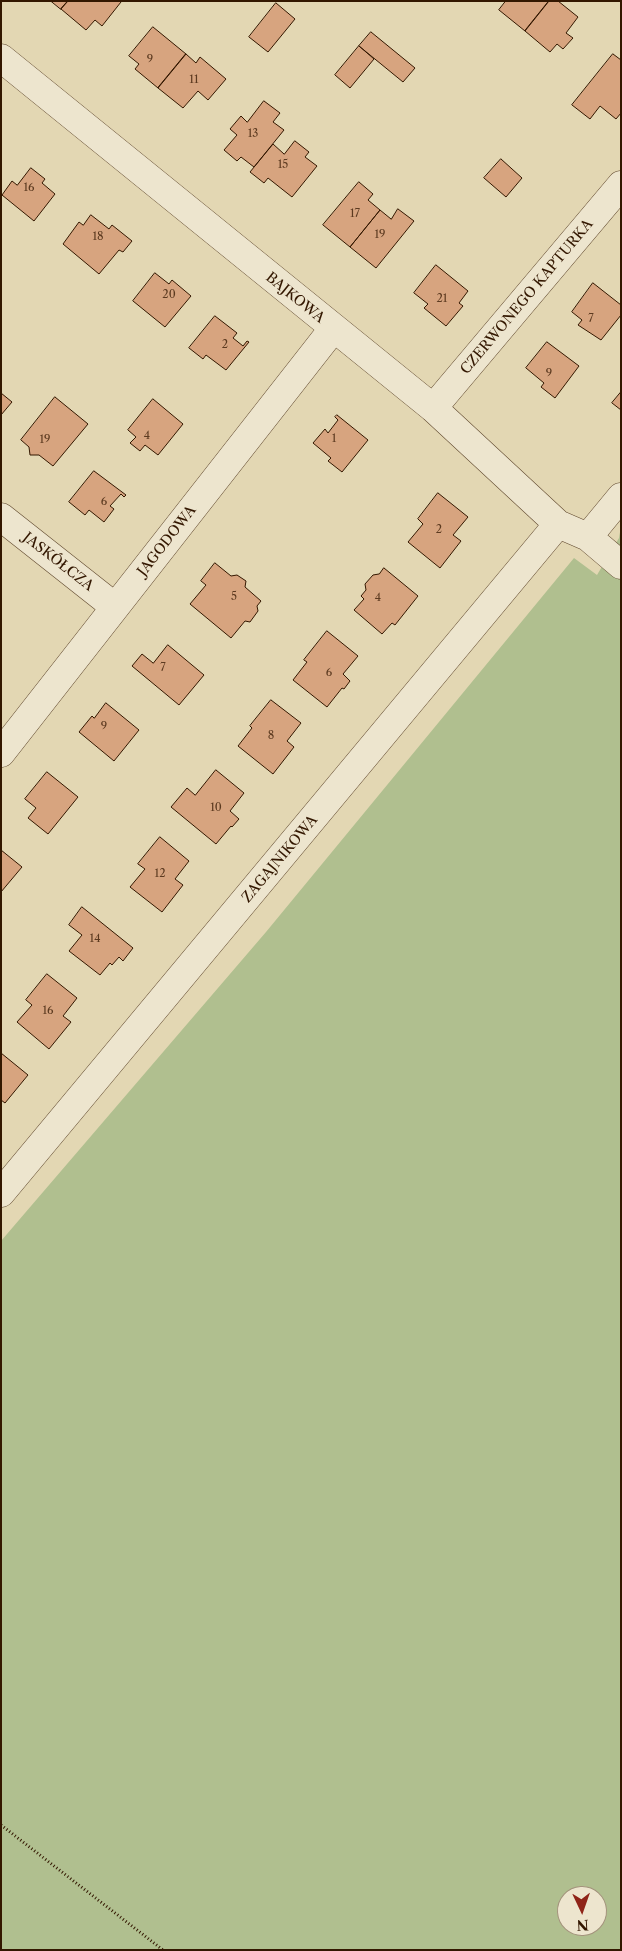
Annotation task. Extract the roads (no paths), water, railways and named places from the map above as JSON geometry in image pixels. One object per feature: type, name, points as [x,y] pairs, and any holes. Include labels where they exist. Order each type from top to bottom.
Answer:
[{"type":"street","name":"BAJKOWA","points":[[1,58],[333,329],[433,408],[558,524],[588,537],[621,565]]},
{"type":"street","name":"CZERWONEGO KAPTURKA","points":[[433,408],[621,185]]},
{"type":"street","name":"JAGODOWA","points":[[1,752],[333,329]]},
{"type":"street","points":[[588,537],[621,497]]},
{"type":"street","name":"JASKÓŁCZA","points":[[1,517],[115,607]]},
{"type":"street","name":"ZAGAJNIKOWA","points":[[1,1193],[558,524]]}]
